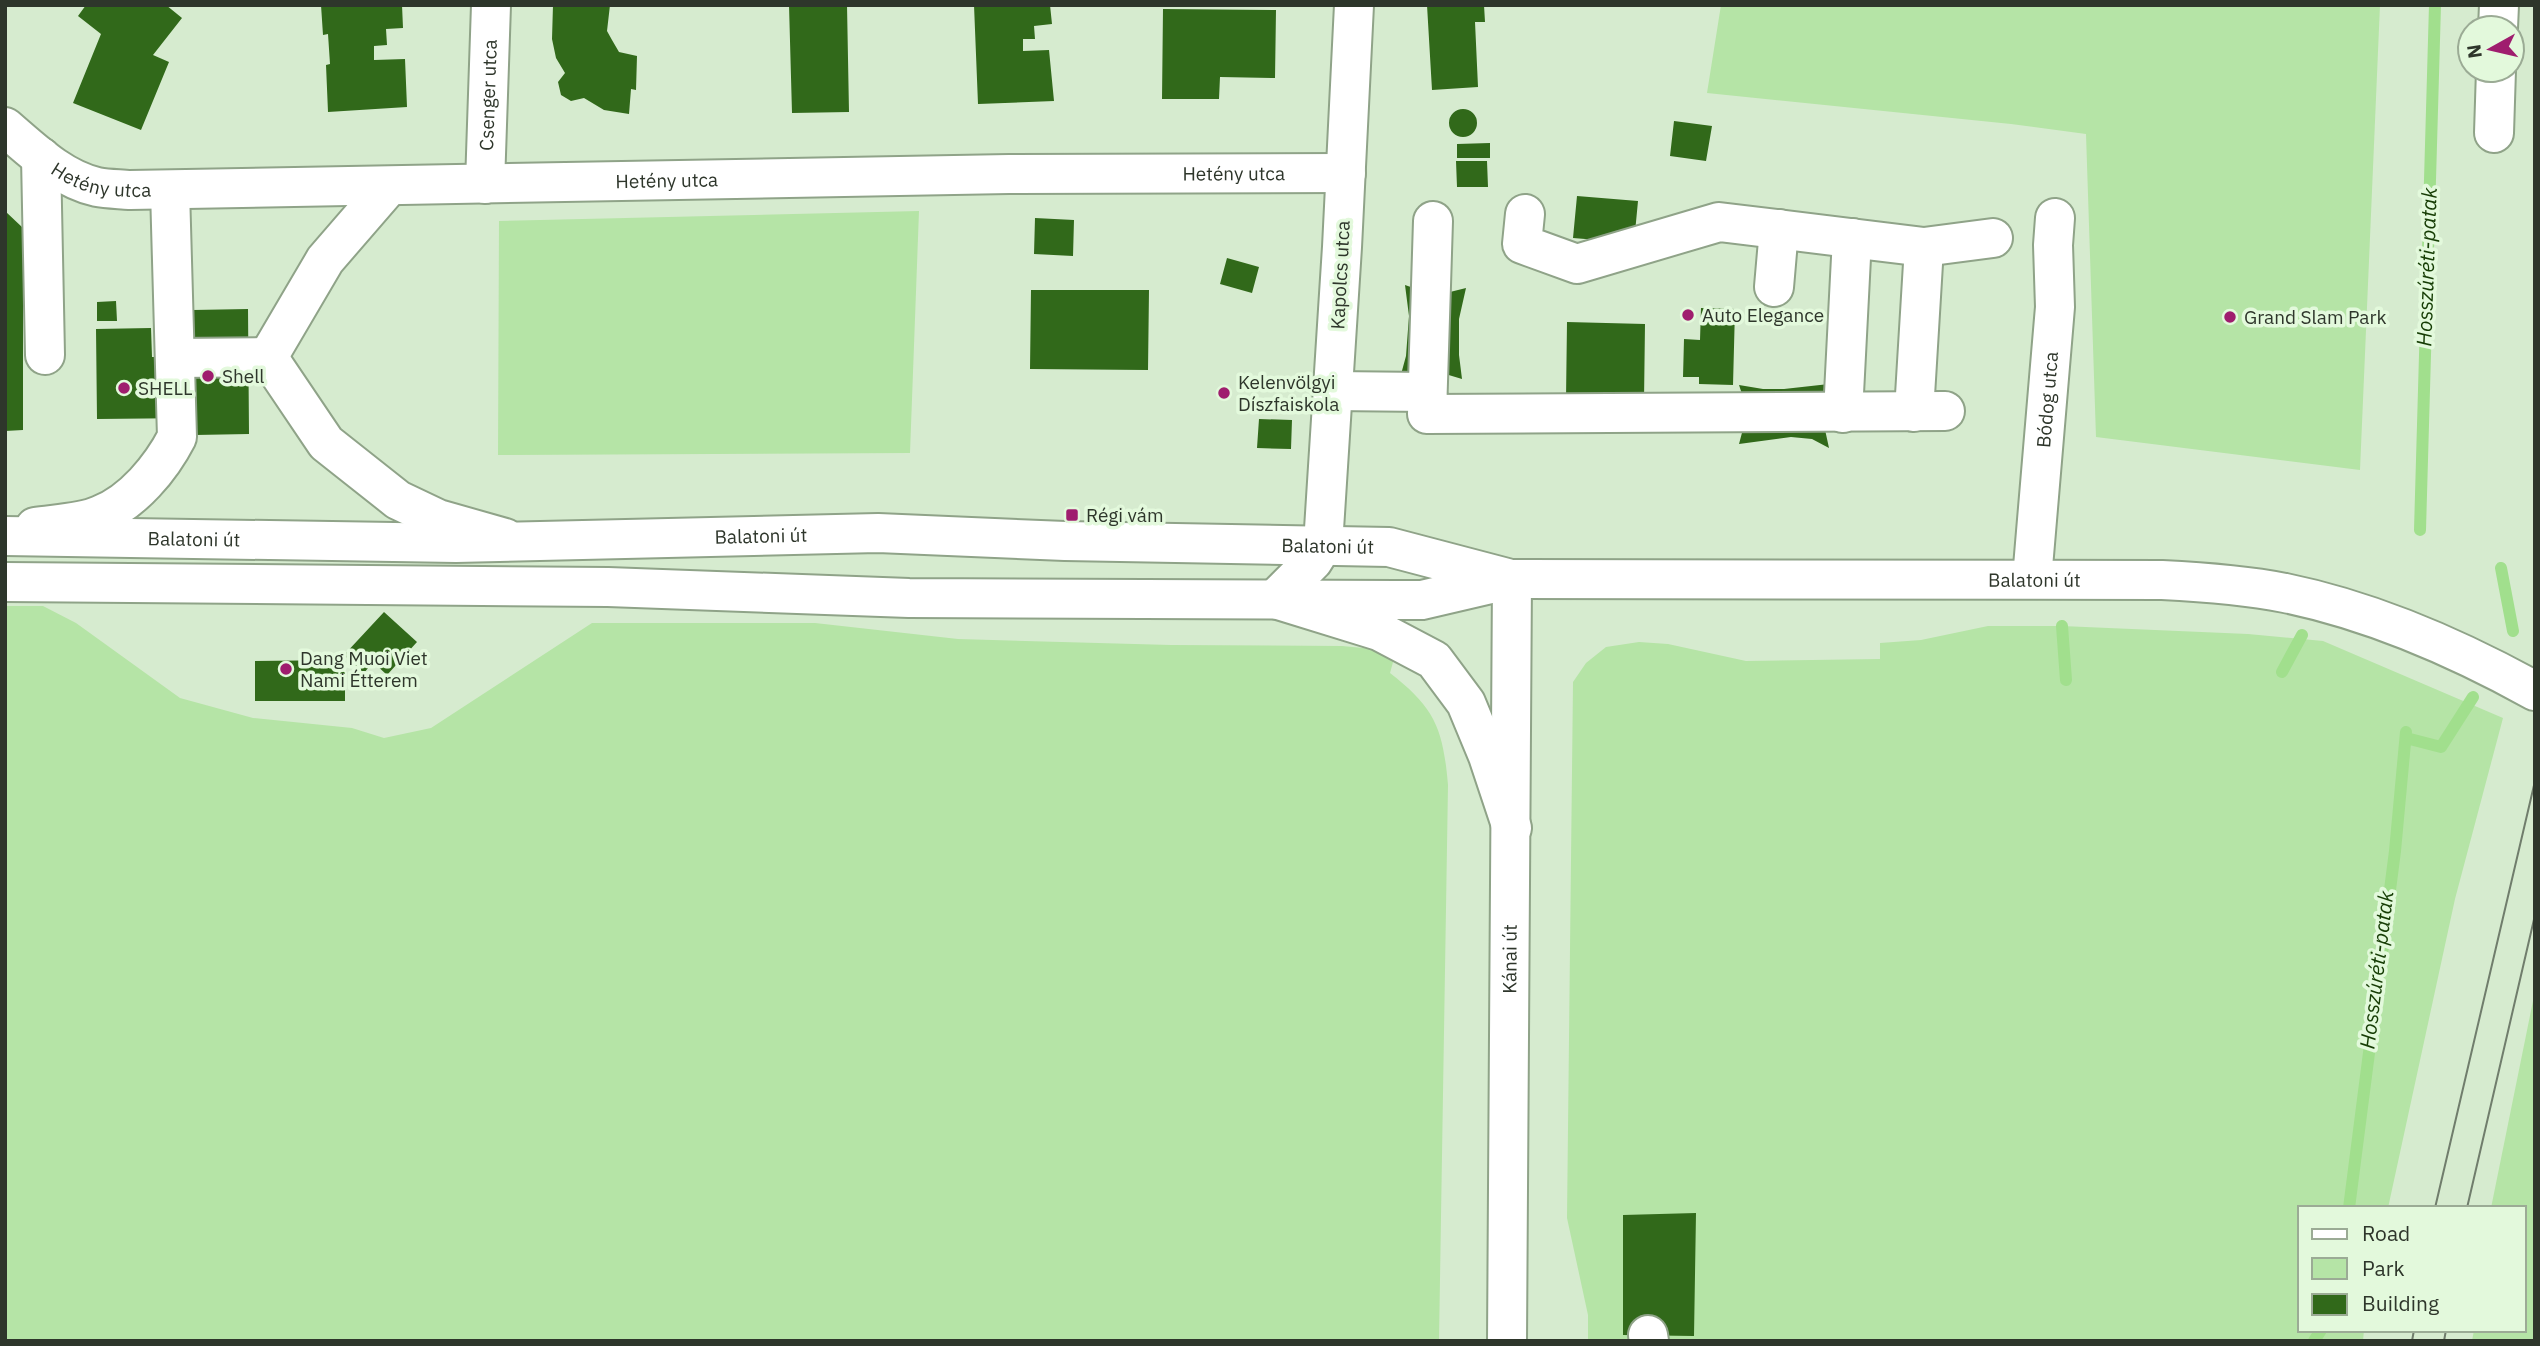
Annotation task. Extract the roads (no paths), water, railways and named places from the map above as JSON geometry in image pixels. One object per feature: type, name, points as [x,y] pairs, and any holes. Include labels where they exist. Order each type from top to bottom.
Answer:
[{"type":"main road","name":"Csenger utca","points":[[485,184],[491,5]]},
{"type":"main road","name":"Kapolcs utca","points":[[1323,545],[1334,391],[1354,5]]},
{"type":"main road","points":[[2494,134],[2496,84]]},
{"type":"main road","name":"Hetény utca","points":[[5,127],[41,157],[70,176],[96,187],[170,190],[1023,174],[1346,173]]},
{"type":"main road","points":[[41,157],[45,355]]},
{"type":"main road","points":[[268,357],[325,260],[389,186]]},
{"type":"main road","points":[[5,534],[99,516],[126,500],[168,455],[177,437],[170,190]]},
{"type":"main road","points":[[1525,214],[1521,244],[1577,264],[1719,222],[1924,247],[1993,237]]},
{"type":"main road","name":"Bódog utca","points":[[2032,579],[2055,307],[2055,218]]},
{"type":"main road","points":[[1433,221],[1427,414],[1929,412],[1924,247]]},
{"type":"main road","points":[[1774,287],[1779,229]]},
{"type":"main road","points":[[1843,413],[1852,239]]},
{"type":"main road","points":[[176,358],[268,357]]},
{"type":"main road","points":[[268,357],[326,443],[398,500],[438,519],[517,541]]},
{"type":"main road","points":[[1334,391],[1427,392]]},
{"type":"main road","name":"Balatoni út","points":[[5,534],[456,543],[878,533],[1065,541],[1323,545],[1388,547],[1512,579]]},
{"type":"main road","points":[[1323,545],[1312,561],[1275,598],[1379,631],[1434,660],[1466,703],[1489,757],[1512,828]]},
{"type":"main road","name":"Balatoni út","points":[[5,582],[566,586],[909,598],[1422,600],[1512,579],[2162,580],[2228,584],[2286,593],[2344,609],[2455,650],[2520,683]]},
{"type":"main road","name":"Kánai út","points":[[1507,1341],[1512,579]]},
{"type":"waterway","name":"Hosszúréti-patak","points":[[2420,530],[2435,5]]},
{"type":"waterway","points":[[2501,568],[2513,631]]},
{"type":"waterway","points":[[2062,626],[2066,680]]},
{"type":"waterway","points":[[2282,672],[2302,635]]},
{"type":"waterway","points":[[2406,738],[2441,747],[2473,697]]},
{"type":"waterway","name":"Hosszúréti-patak","points":[[2349,1206],[2395,851],[2406,732]]},
{"type":"waterway","name":"Hosszúréti-patak","points":[[2314,1341],[2320,1332]]},
{"type":"tram line","points":[[2435,1206],[2535,781]]},
{"type":"tram line","points":[[2467,1206],[2535,915]]},
{"type":"tram line","points":[[2412,1341],[2414,1332]]},
{"type":"tram line","points":[[2444,1341],[2446,1332]]},
{"type":"place","name":"Auto Elegance","points":[[1688,315]]},
{"type":"place","name":"Grand Slam Park","points":[[2230,317]]},
{"type":"place","name":"Shell","points":[[208,376]]},
{"type":"place","name":"SHELL","points":[[124,388]]},
{"type":"place","name":"Kelenvölgyi Díszfaiskola","points":[[1224,393]]},
{"type":"place","name":"Régi vám","points":[[1072,515]]},
{"type":"place","name":"Dang Muoi Viet Nami Étterem","points":[[286,669]]}]
